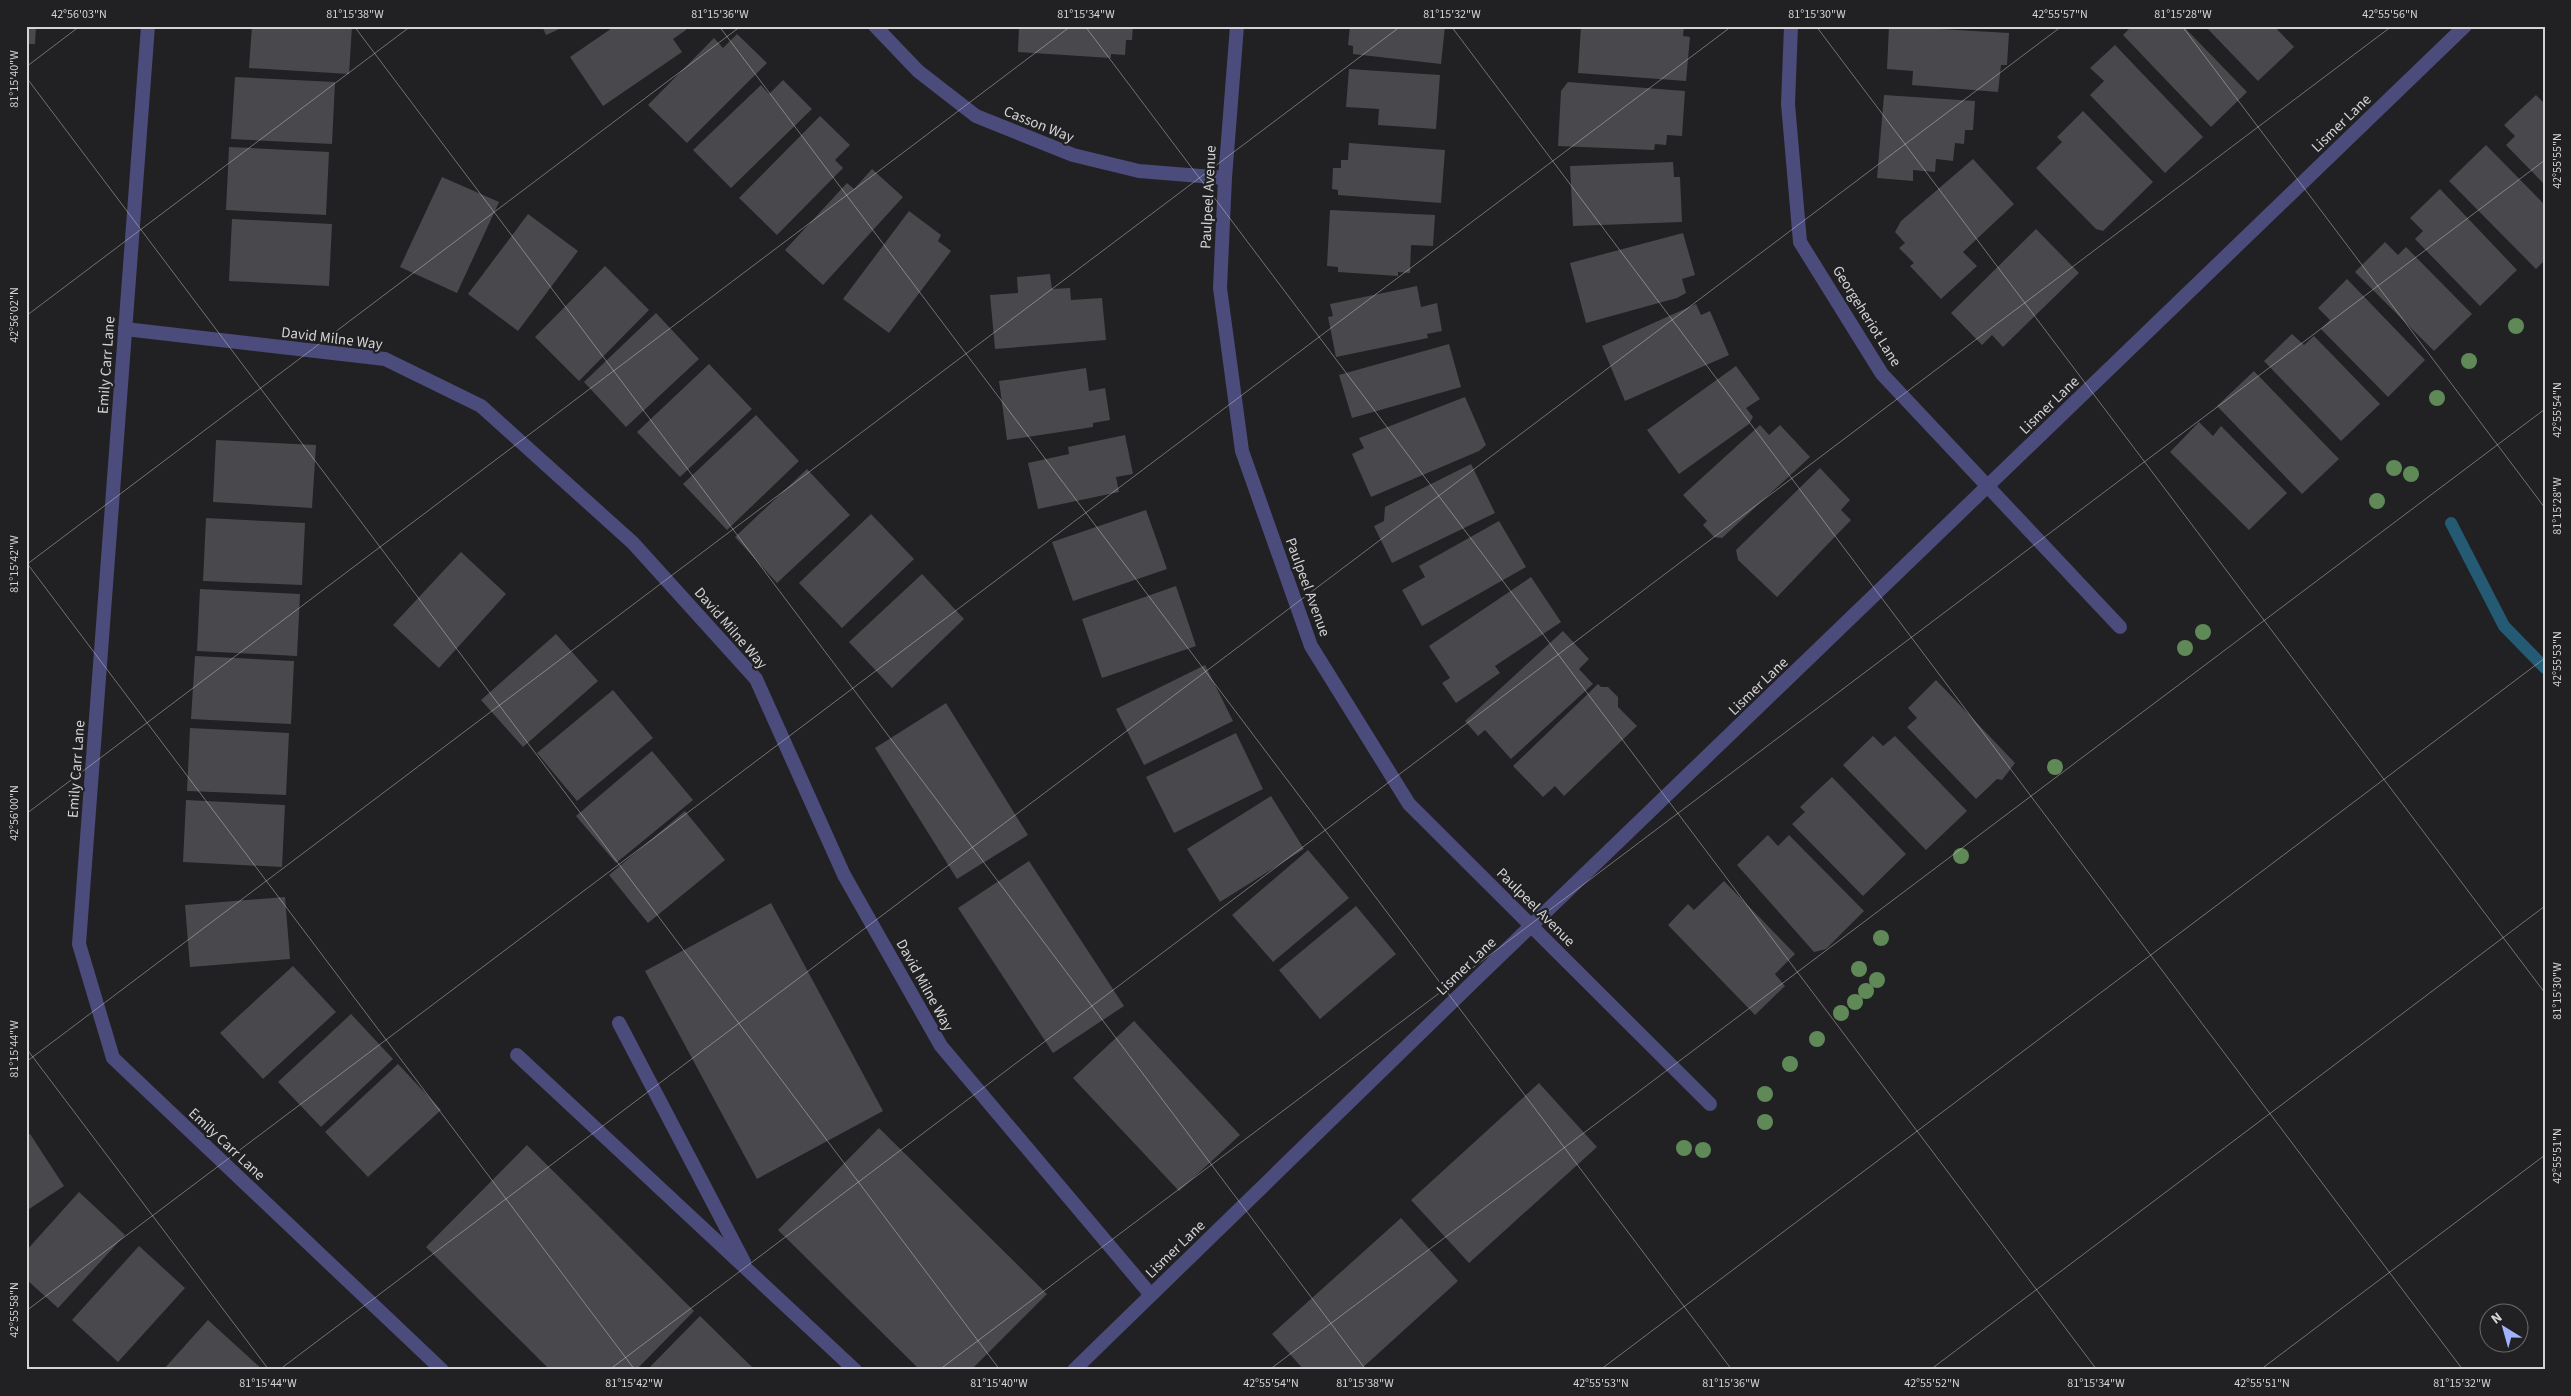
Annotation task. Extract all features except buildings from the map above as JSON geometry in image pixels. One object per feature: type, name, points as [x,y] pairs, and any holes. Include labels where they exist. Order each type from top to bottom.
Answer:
[{"type":"street","name":"Emily Carr Lane","points":[[148,26],[79,944],[113,1058],[442,1370]]},
{"type":"street","name":"Casson Way","points":[[876,26],[918,71],[976,116],[1073,155],[1139,171],[1225,178]]},
{"type":"street","name":"Paulpeel Avenue","points":[[1237,26],[1225,178],[1220,288],[1242,451],[1311,646],[1409,804],[1710,1104]]},
{"type":"street","name":"Georgeheriot Lane","points":[[1791,26],[1788,104],[1800,242],[1882,374],[2120,627]]},
{"type":"street","name":"Lismer Lane","points":[[1074,1370],[1531,926],[2465,26]]},
{"type":"street","name":"David Milne Way","points":[[125,329],[384,359],[481,406],[633,543],[756,679],[844,875],[941,1046],[1151,1295]]},
{"type":"street","points":[[619,1023],[749,1271]]},
{"type":"street","points":[[517,1055],[855,1370]]},
{"type":"waterway","points":[[2451,523],[2504,626],[2545,668]]}]
